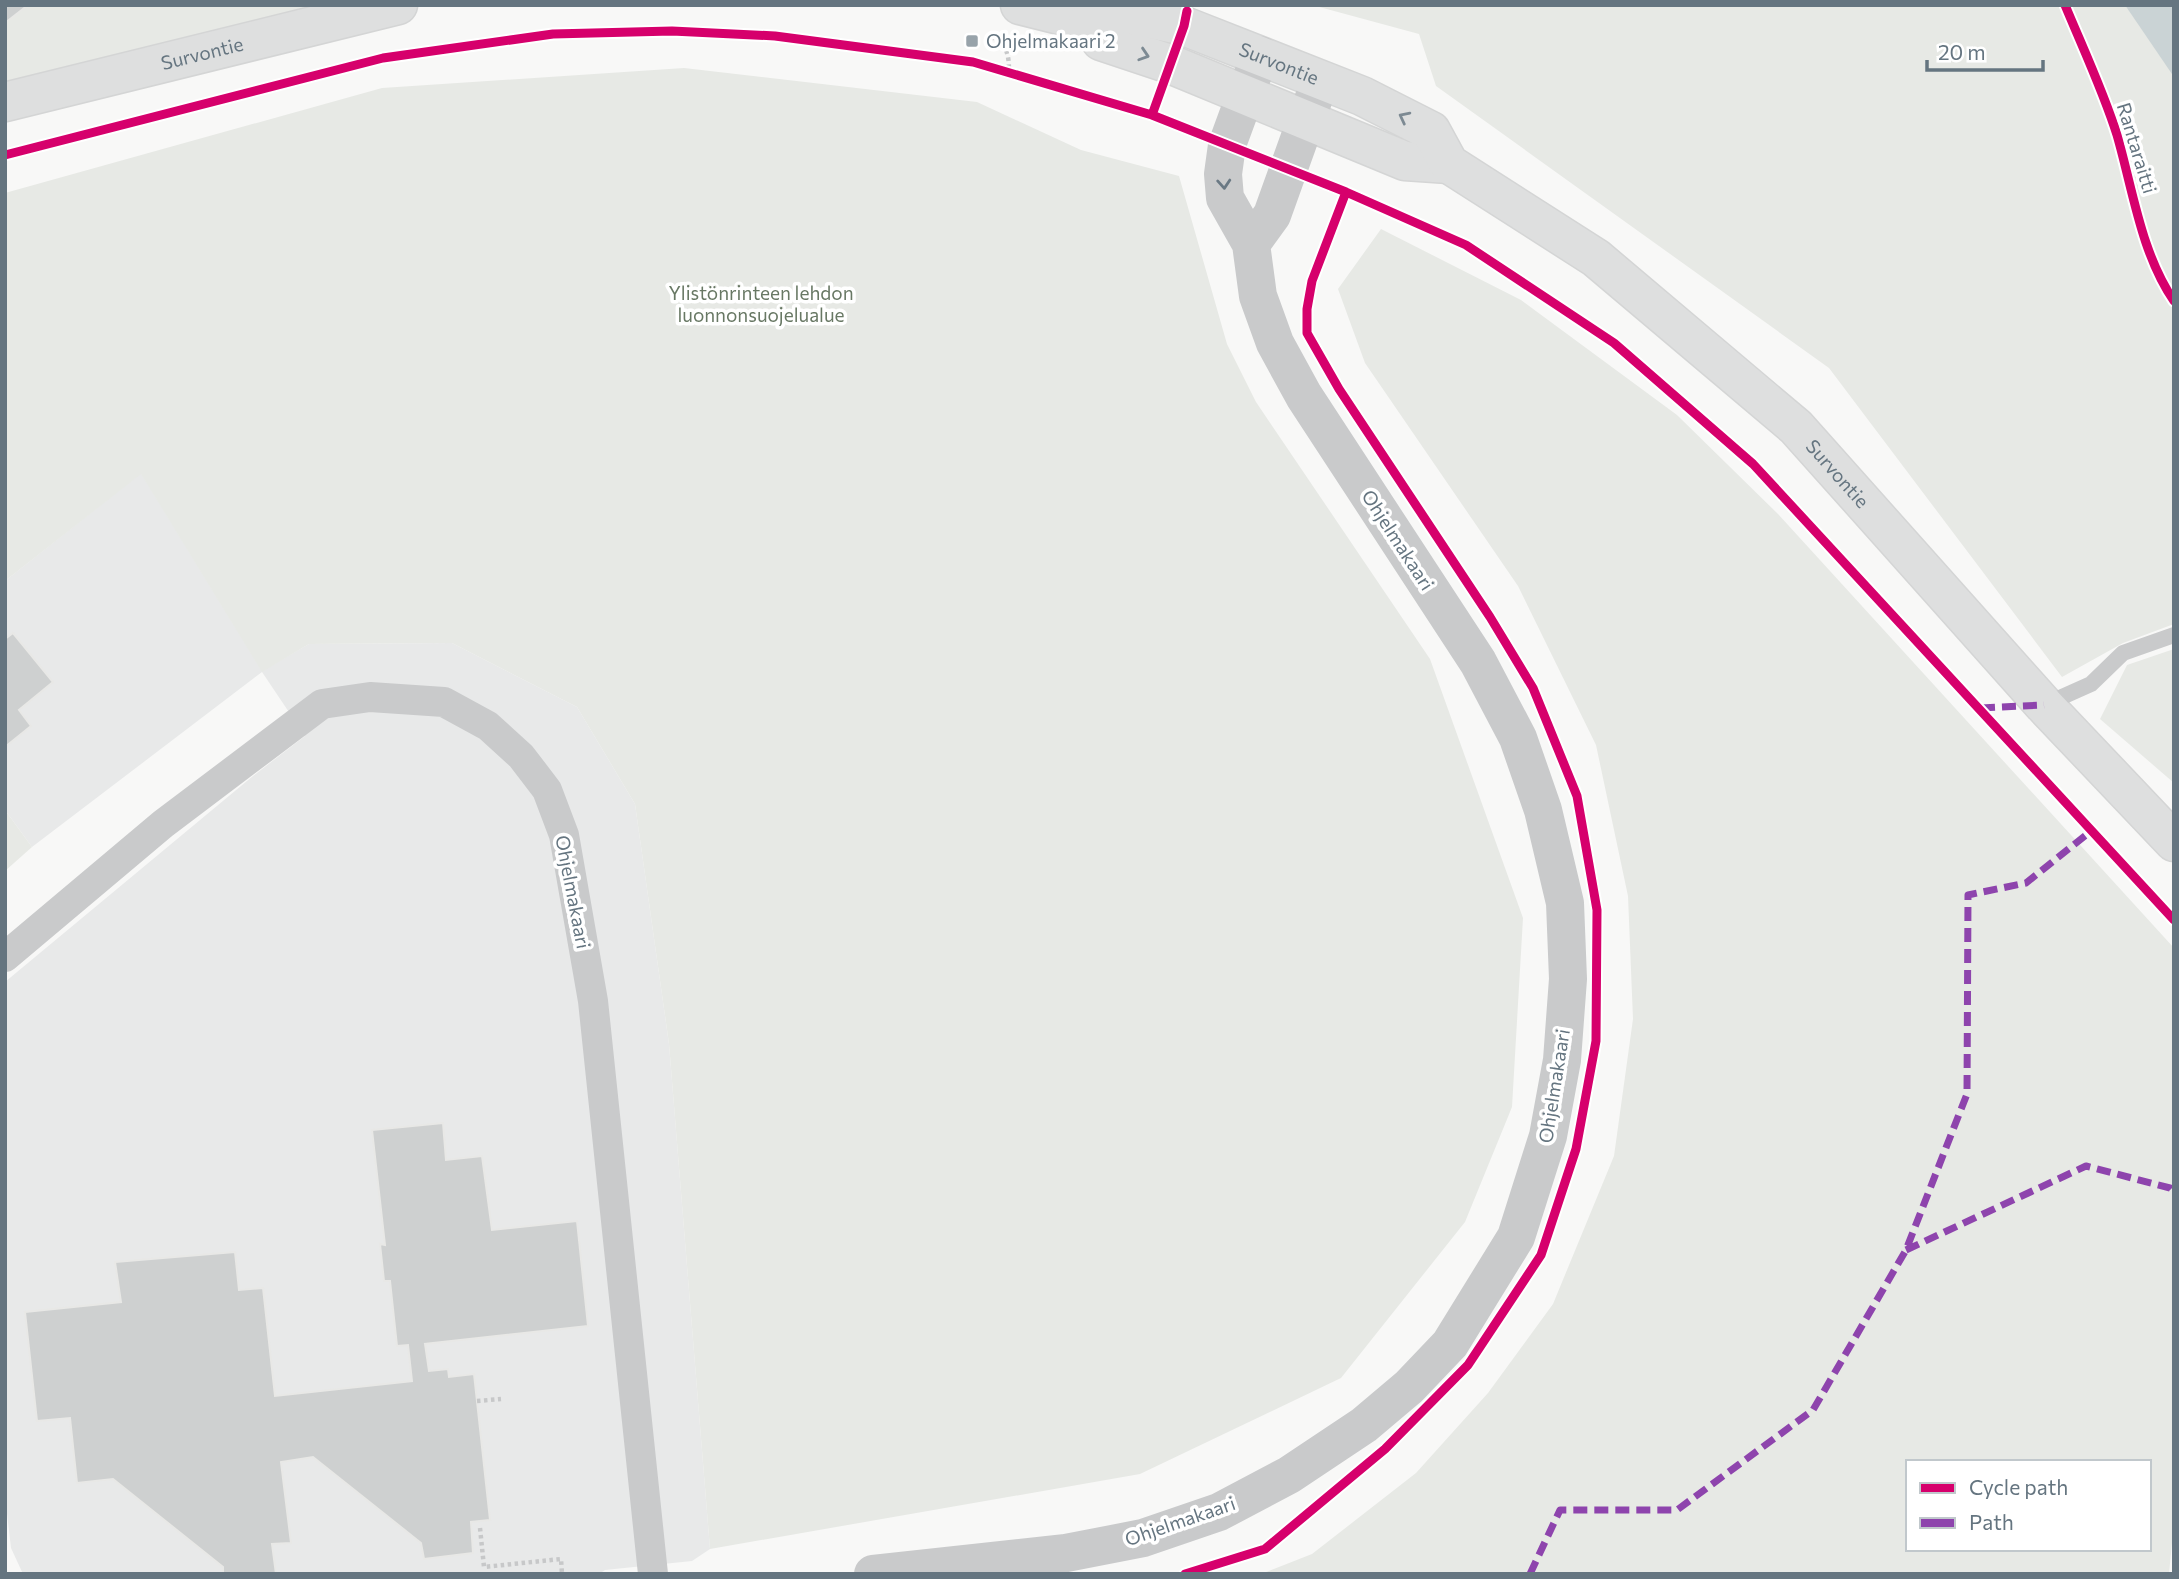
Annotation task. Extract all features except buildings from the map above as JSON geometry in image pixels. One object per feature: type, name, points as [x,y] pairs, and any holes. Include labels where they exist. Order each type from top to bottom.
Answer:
[{"type":"main road","name":"Survontie","points":[[5,102],[398,5]]},
{"type":"main road","name":"Survontie","points":[[1020,5],[1088,22],[1101,41],[1170,64],[1405,161],[1450,164]]},
{"type":"main road","name":"Survontie","points":[[1088,22],[1108,10],[1184,26],[1362,96],[1432,131],[1450,164],[1596,258],[1796,427],[2044,705],[2174,842]]},
{"type":"street","name":"Ohjelmakaari","points":[[873,1574],[1066,1553],[1143,1538],[1219,1512],[1289,1475],[1364,1425],[1409,1387],[1450,1344],[1516,1237],[1548,1136],[1562,1060],[1568,979],[1565,903],[1543,810],[1518,738],[1478,662],[1304,396],[1275,343],[1258,296],[1251,244],[1225,198],[1223,174],[1227,145],[1259,55]]},
{"type":"street","points":[[1251,244],[1272,215],[1320,81]]},
{"type":"street","name":"Ohjelmakaari","points":[[5,957],[163,824],[322,704],[370,697],[444,702],[488,726],[521,757],[547,790],[564,835],[593,1001],[653,1574]]},
{"type":"lane","points":[[2044,705],[2091,684],[2123,653],[2174,635]]},
{"type":"path","points":[[991,37],[1000,41],[1009,55],[1009,73]]},
{"type":"path","points":[[997,69],[1022,77]]},
{"type":"path","points":[[477,1401],[500,1399]]},
{"type":"path","points":[[480,1528],[484,1567],[561,1559],[562,1574]]},
{"type":"shaded area","points":[[2125,5],[2174,5],[2174,77]]},
{"type":"shaded area","points":[[141,473],[262,671],[309,644],[452,643],[577,707],[635,804],[669,1044],[710,1549],[692,1561],[605,1570],[599,1574],[23,1574],[11,1548],[5,1496],[5,982],[305,736],[262,672],[32,847],[5,810],[5,581]]},
{"type":"green space","points":[[28,5],[331,5],[5,85],[5,23]]},
{"type":"green space","points":[[1312,5],[2174,5],[2174,624],[2123,643],[2062,677],[1829,368],[1436,86],[1419,34]]},
{"type":"green space","name":"Ylistönrinteen lehdon luonnonsuojelualue","points":[[684,68],[977,102],[1081,150],[1179,176],[1227,344],[1256,402],[1430,659],[1523,918],[1512,1107],[1465,1222],[1341,1378],[1140,1474],[710,1549],[669,1044],[635,804],[577,707],[452,643],[309,644],[262,672],[141,474],[5,581],[5,193],[382,88]]},
{"type":"green space","points":[[1381,229],[1521,300],[1677,415],[1778,514],[2174,948],[2174,1522],[2169,1574],[1261,1574],[1312,1554],[1416,1473],[1488,1393],[1553,1304],[1614,1156],[1633,1019],[1628,896],[1596,745],[1518,586],[1365,363],[1338,289]]},
{"type":"green space","points":[[2174,649],[2174,783],[2100,719],[2127,665]]},
{"type":"green space","points":[[5,810],[32,847],[5,871]]},
{"type":"marked path","points":[[1981,708],[2044,705]]},
{"type":"marked path","points":[[1530,1574],[1560,1510],[1677,1510],[1813,1410],[1906,1250],[1967,1094],[1968,895],[2026,883],[2091,831]]},
{"type":"marked path","points":[[1906,1250],[2086,1166],[2170,1188],[2174,1192]]},
{"type":"cycle path","name":"Rantaraitti","points":[[2065,5],[2112,119],[2153,263],[2174,301]]},
{"type":"cycle path","points":[[1152,115],[1187,11]]},
{"type":"cycle path","points":[[5,155],[383,58],[553,34],[672,31],[775,36],[973,62],[1152,115],[1346,192],[1466,245],[1614,343],[1753,464],[2174,920]]},
{"type":"cycle path","points":[[1185,1574],[1265,1549],[1385,1449],[1468,1365],[1541,1255],[1576,1149],[1596,1041],[1597,910],[1577,796],[1533,688],[1490,617],[1339,389],[1307,333],[1307,309],[1312,281],[1346,192]]},
{"type":"place","name":"Ohjelmakaari 2","points":[[972,41]]}]
